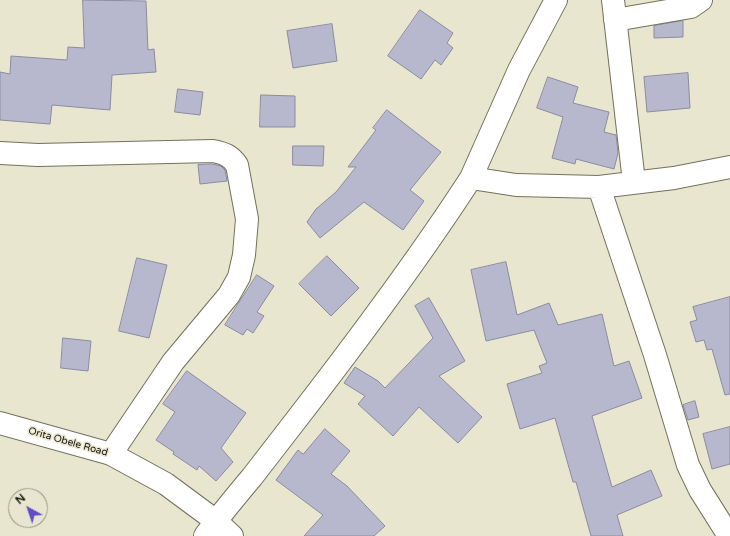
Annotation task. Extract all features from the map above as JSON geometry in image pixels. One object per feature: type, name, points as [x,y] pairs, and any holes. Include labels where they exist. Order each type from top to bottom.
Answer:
[{"type":"street","points":[[211,528],[391,296],[441,224],[470,178],[519,70],[556,0]]},
{"type":"street","points":[[634,182],[614,10],[691,6],[701,0]]},
{"type":"street","points":[[0,153],[38,155],[214,151],[224,153],[233,158],[237,165],[248,220],[244,255],[239,277],[229,295],[173,362],[111,454]]},
{"type":"street","points":[[470,178],[516,185],[599,187],[674,178],[730,167]]},
{"type":"street","points":[[599,187],[655,356],[688,465],[700,490],[730,536]]},
{"type":"street","name":"Orita Obele Road","points":[[0,423],[111,454],[166,484],[211,528],[232,536]]},
{"type":"building","points":[[83,0],[146,1],[148,50],[154,49],[156,72],[112,75],[110,110],[52,105],[50,124],[0,120],[0,72],[10,74],[11,56],[67,60],[68,47],[84,48]]},
{"type":"building","points":[[420,10],[453,33],[447,43],[453,48],[441,65],[435,60],[421,79],[388,56]]},
{"type":"building","points":[[683,21],[683,37],[654,38],[654,26]]},
{"type":"building","points":[[332,24],[337,61],[293,68],[287,31]]},
{"type":"building","points":[[688,73],[690,108],[647,112],[644,77]]},
{"type":"building","points":[[548,77],[578,87],[573,103],[609,112],[604,132],[616,135],[618,153],[614,169],[576,159],[575,164],[552,158],[563,117],[537,108]]},
{"type":"building","points":[[178,89],[203,92],[200,115],[175,112]]},
{"type":"building","points":[[261,95],[295,96],[295,127],[260,127]]},
{"type":"building","points":[[387,110],[441,152],[410,190],[424,201],[403,230],[364,202],[320,238],[307,222],[316,209],[336,192],[356,167],[348,167],[376,130],[373,128]]},
{"type":"building","points":[[293,146],[324,146],[323,166],[293,165]]},
{"type":"building","points":[[212,164],[221,166],[225,170],[227,181],[200,184],[198,165]]},
{"type":"building","points":[[327,256],[359,288],[331,316],[299,284]]},
{"type":"building","points":[[137,258],[167,265],[149,338],[119,331]]},
{"type":"building","points":[[506,262],[517,315],[549,303],[558,325],[602,314],[614,366],[629,361],[642,398],[592,416],[612,487],[651,470],[662,496],[617,515],[623,536],[591,536],[576,482],[573,482],[555,418],[520,429],[507,384],[542,373],[539,366],[547,363],[534,330],[486,341],[471,270]]},
{"type":"building","points":[[257,275],[274,286],[257,312],[264,316],[253,333],[247,329],[243,335],[225,325]]},
{"type":"building","points":[[730,297],[730,394],[725,395],[712,349],[707,350],[704,340],[696,342],[690,322],[697,320],[693,307]]},
{"type":"building","points":[[429,298],[465,361],[439,376],[482,417],[458,443],[419,407],[393,436],[358,404],[365,396],[344,383],[355,367],[378,381],[385,388],[433,338],[415,306]]},
{"type":"building","points":[[63,338],[91,341],[88,371],[61,368]]},
{"type":"building","points":[[187,371],[246,413],[221,448],[233,462],[216,481],[199,466],[197,470],[173,454],[174,452],[156,440],[175,412],[163,404]]},
{"type":"building","points":[[695,401],[699,417],[688,420],[683,405]]},
{"type":"building","points":[[730,427],[730,464],[712,469],[703,434]]},
{"type":"building","points":[[325,429],[350,451],[331,474],[347,486],[385,526],[374,536],[304,536],[323,515],[276,480],[298,450],[303,454]]}]
